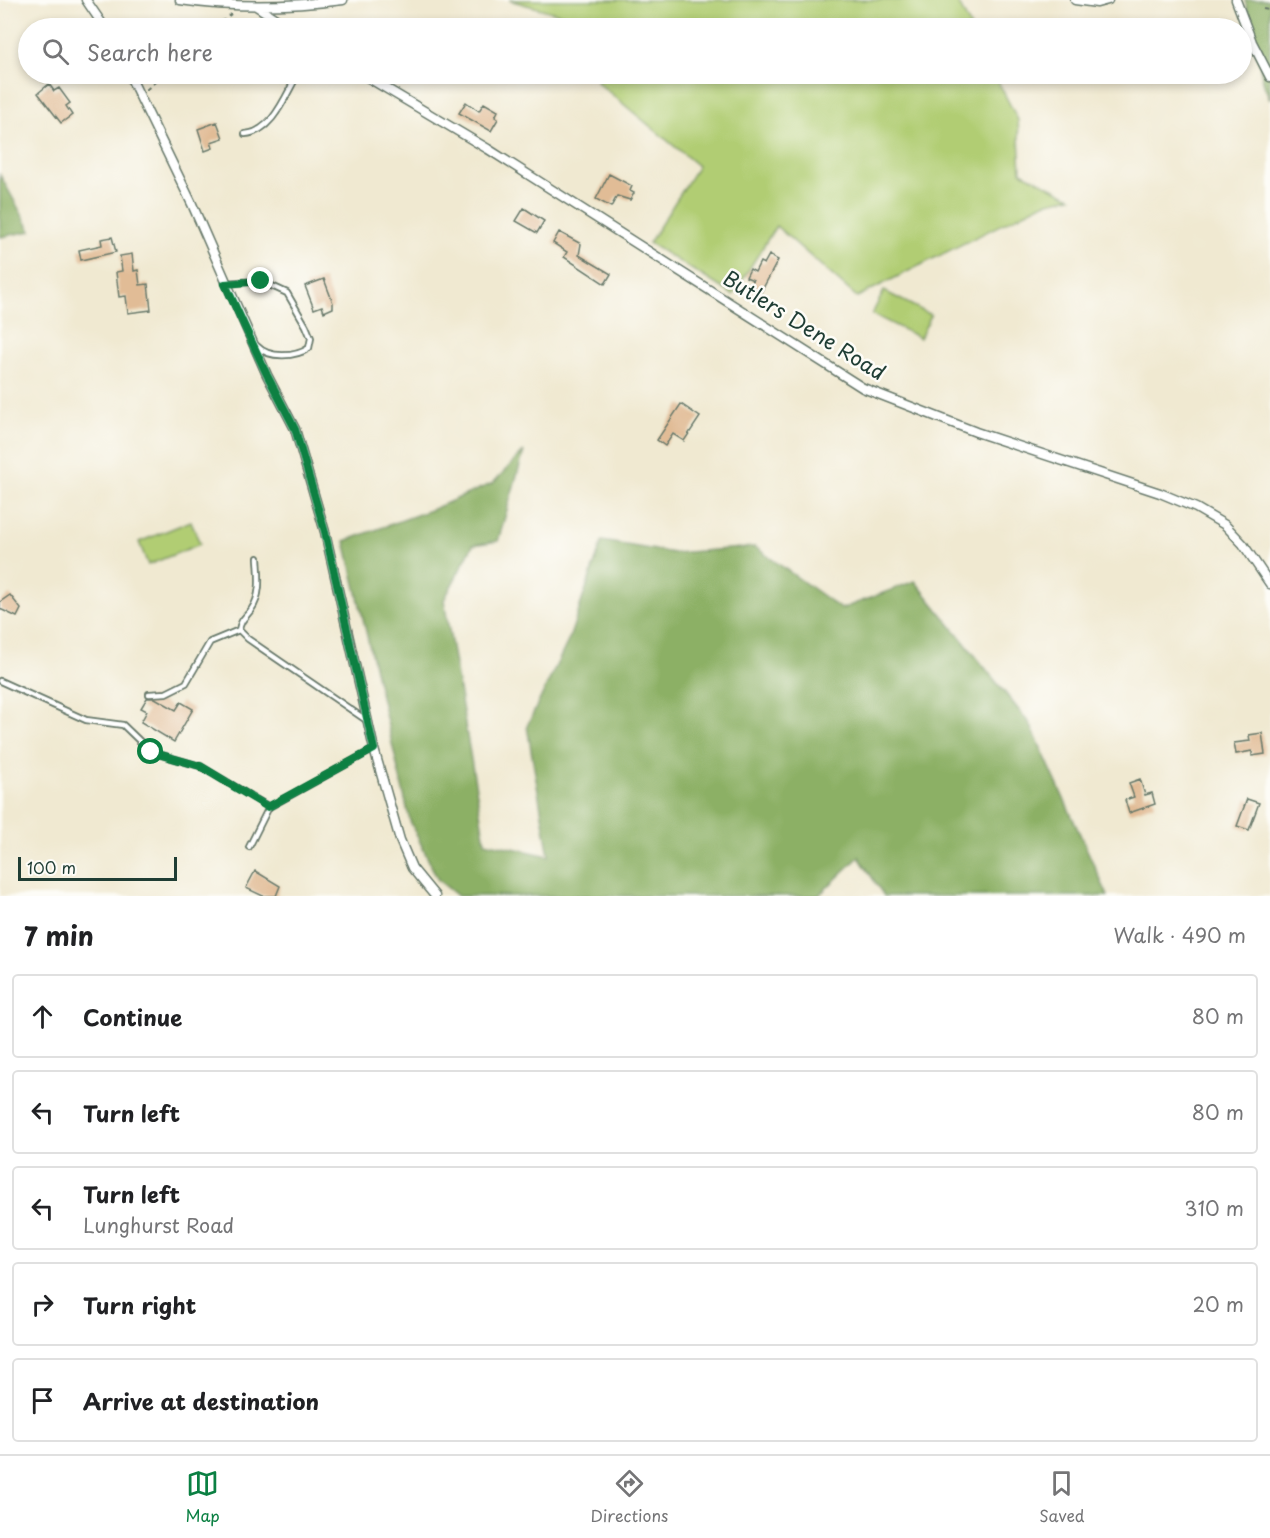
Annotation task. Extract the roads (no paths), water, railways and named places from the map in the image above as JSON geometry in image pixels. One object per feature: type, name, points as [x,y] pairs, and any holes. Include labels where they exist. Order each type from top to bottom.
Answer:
[{"type":"street","points":[[86,0],[98,18]]},
{"type":"street","points":[[180,0],[240,6],[292,6],[343,0]]},
{"type":"street","points":[[1075,0],[1097,3],[1108,0]]},
{"type":"street","points":[[1236,0],[1242,18]]},
{"type":"street","points":[[256,6],[275,18]]},
{"type":"street","points":[[1252,44],[1270,77]]},
{"type":"street","points":[[135,84],[267,375],[295,429],[325,532],[374,749],[400,840],[412,868],[435,896]]},
{"type":"street","name":"Butlers Dene Road","points":[[379,84],[489,149],[863,388],[976,432],[1160,493],[1196,508],[1225,525],[1243,544],[1270,584]]},
{"type":"lane","points":[[244,134],[257,133],[267,126],[292,84]]},
{"type":"lane","points":[[225,284],[261,281],[287,293],[311,338],[309,348],[300,354],[280,355],[261,350],[254,342]]},
{"type":"lane","points":[[239,630],[241,620],[252,609],[260,589],[258,558]]},
{"type":"lane","points":[[239,630],[248,639],[368,721]]},
{"type":"lane","points":[[149,694],[166,693],[186,683],[210,642],[239,630]]},
{"type":"lane","points":[[0,681],[86,720],[123,725],[151,752],[200,766],[268,807]]},
{"type":"lane","points":[[249,847],[268,807],[374,749]]}]
